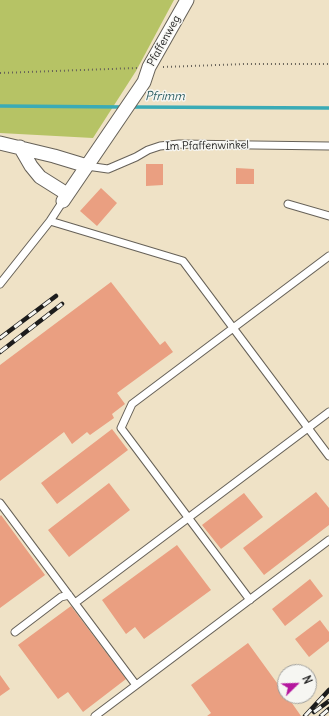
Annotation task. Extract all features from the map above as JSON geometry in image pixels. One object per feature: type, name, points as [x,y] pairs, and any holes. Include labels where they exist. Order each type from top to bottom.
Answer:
[{"type":"street","name":"Pfaffenweg","points":[[65,198],[144,82],[149,67],[187,0]]},
{"type":"street","name":"Im Pfaffenwinkel","points":[[0,144],[20,147],[87,166]]},
{"type":"street","points":[[20,147],[40,178],[65,198]]},
{"type":"lane","name":"Im Pfaffenwinkel","points":[[87,166],[108,169],[148,150],[160,146],[179,144],[329,146]]},
{"type":"lane","points":[[0,284],[50,220],[65,198]]},
{"type":"lane","points":[[288,204],[329,216]]},
{"type":"lane","points":[[50,220],[183,261],[329,456]]},
{"type":"lane","points":[[250,600],[121,428],[132,404],[329,256]]},
{"type":"lane","points":[[75,603],[329,412]]},
{"type":"lane","points":[[0,503],[136,685]]},
{"type":"lane","points":[[95,716],[329,540]]},
{"type":"lane","points":[[15,632],[61,597],[69,595]]},
{"type":"green space","points":[[0,0],[174,0],[136,71],[93,138],[0,133]]},
{"type":"building","points":[[146,164],[163,164],[163,185],[146,186]]},
{"type":"building","points":[[236,168],[254,169],[254,184],[236,184]]},
{"type":"building","points":[[101,188],[117,203],[97,226],[80,211]]},
{"type":"building","points":[[111,282],[160,345],[165,341],[173,352],[117,393],[125,404],[112,414],[114,418],[90,435],[87,432],[72,444],[64,432],[0,481],[0,365]]},
{"type":"building","points":[[112,429],[128,450],[57,504],[41,483]]},
{"type":"building","points":[[109,483],[130,510],[69,557],[48,530]]},
{"type":"building","points":[[316,492],[329,508],[329,525],[264,575],[243,548]]},
{"type":"building","points":[[244,493],[263,517],[221,549],[202,525]]},
{"type":"building","points":[[1,515],[45,575],[0,608],[0,516]]},
{"type":"building","points":[[177,545],[211,590],[144,639],[135,627],[126,634],[102,600]]},
{"type":"building","points":[[310,579],[323,596],[285,626],[272,609]]},
{"type":"building","points":[[71,606],[126,679],[83,712],[68,692],[58,699],[18,645]]},
{"type":"building","points":[[320,620],[329,632],[329,641],[309,657],[295,639]]},
{"type":"building","points":[[248,643],[277,683],[277,704],[293,704],[301,716],[207,716],[211,713],[191,685]]},
{"type":"building","points":[[0,675],[10,689],[0,696]]},
{"type":"waterway","name":"Pfrimm","points":[[0,106],[123,107]]},
{"type":"waterway","name":"Pfrimm","points":[[131,107],[329,108]]},
{"type":"railway","points":[[0,338],[56,296]]},
{"type":"railway","points":[[0,352],[62,304]]},
{"type":"railway","points":[[305,716],[329,690]]},
{"type":"railway","points":[[314,712],[329,701]]},
{"type":"railway","points":[[321,716],[329,709]]}]
